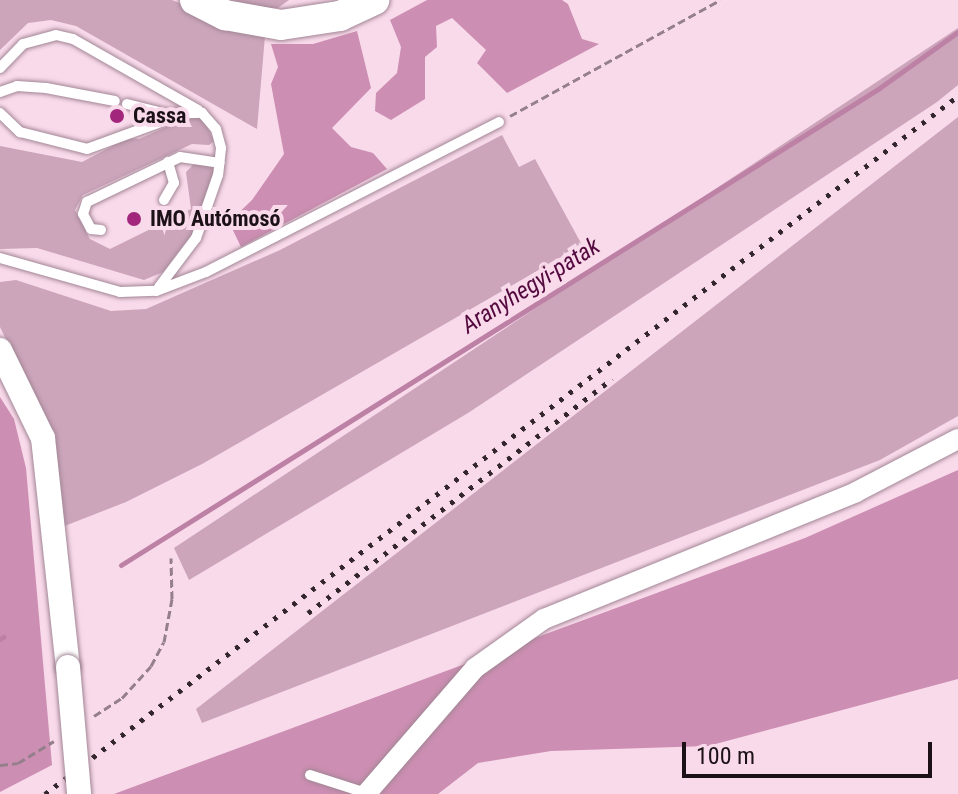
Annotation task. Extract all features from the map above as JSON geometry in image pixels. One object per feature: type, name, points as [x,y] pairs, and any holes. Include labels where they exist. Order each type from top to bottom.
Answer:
[{"type":"main road","points":[[195,0],[225,15],[281,25],[340,16],[375,0]]},
{"type":"street","points":[[0,350],[43,438],[79,794]]},
{"type":"street","points":[[366,794],[475,668],[544,619],[856,492],[958,439]]},
{"type":"lane","points":[[0,68],[23,44],[56,35],[73,39],[202,113],[216,129],[220,163],[196,238],[156,291]]},
{"type":"lane","points":[[0,92],[17,86],[46,88],[166,114],[202,113]]},
{"type":"lane","points":[[0,113],[30,136],[87,149],[185,112]]},
{"type":"lane","points":[[0,261],[12,260],[120,292],[156,291],[206,272],[499,122]]},
{"type":"lane","points":[[101,230],[91,229],[83,214],[87,202],[168,162],[192,156],[220,163]]},
{"type":"lane","points":[[164,200],[174,183],[168,162]]},
{"type":"lane","points":[[310,775],[366,794]]},
{"type":"path","points":[[499,122],[720,0]]},
{"type":"path","points":[[83,723],[122,698],[151,666],[164,642],[172,599],[171,558]]},
{"type":"path","points":[[0,765],[18,763],[57,739]]},
{"type":"shaded area","points":[[0,0],[172,0],[265,36],[257,129],[76,26],[51,20],[28,23],[0,50]]},
{"type":"shaded area","points":[[219,0],[289,0],[278,8],[252,11]]},
{"type":"shaded area","points":[[427,0],[562,0],[568,4],[582,39],[599,44],[507,93],[477,63],[486,50],[452,18],[436,26],[437,47],[425,57],[425,99],[391,120],[375,111],[376,93],[397,73],[401,47],[390,20]]},
{"type":"shaded area","points":[[958,28],[958,85],[937,102],[468,413],[189,580],[174,548]]},
{"type":"shaded area","points":[[357,31],[371,88],[332,128],[351,147],[373,153],[387,169],[241,247],[229,222],[252,200],[284,154],[271,84],[278,67],[271,44],[313,44]]},
{"type":"shaded area","points":[[191,116],[204,120],[214,141],[209,145],[192,144],[83,195],[75,210],[90,239],[110,249],[191,209],[186,172],[195,163],[217,169],[200,224],[163,272],[144,280],[37,248],[0,249],[0,146],[82,162],[128,138],[139,139]]},
{"type":"shaded area","points":[[958,117],[958,416],[880,460],[202,723],[196,709]]},
{"type":"shaded area","points":[[502,135],[519,167],[535,159],[582,245],[202,464],[126,502],[62,527],[54,436],[0,327],[0,282],[16,280],[111,311],[146,309],[280,250]]},
{"type":"shaded area","points":[[0,397],[14,419],[26,468],[52,765],[0,792]]},
{"type":"shaded area","points":[[958,470],[958,679],[708,746],[551,751],[478,763],[438,794],[114,794],[805,538]]},
{"type":"waterway","name":"Aranyhegyi-patak","points":[[121,565],[878,89],[958,32]]},
{"type":"railway","points":[[45,794],[958,96]]},
{"type":"railway","points":[[308,613],[612,379]]},
{"type":"place","name":"Cassa","points":[[117,116]]},
{"type":"place","name":"IMO Autómosó","points":[[134,219]]}]
